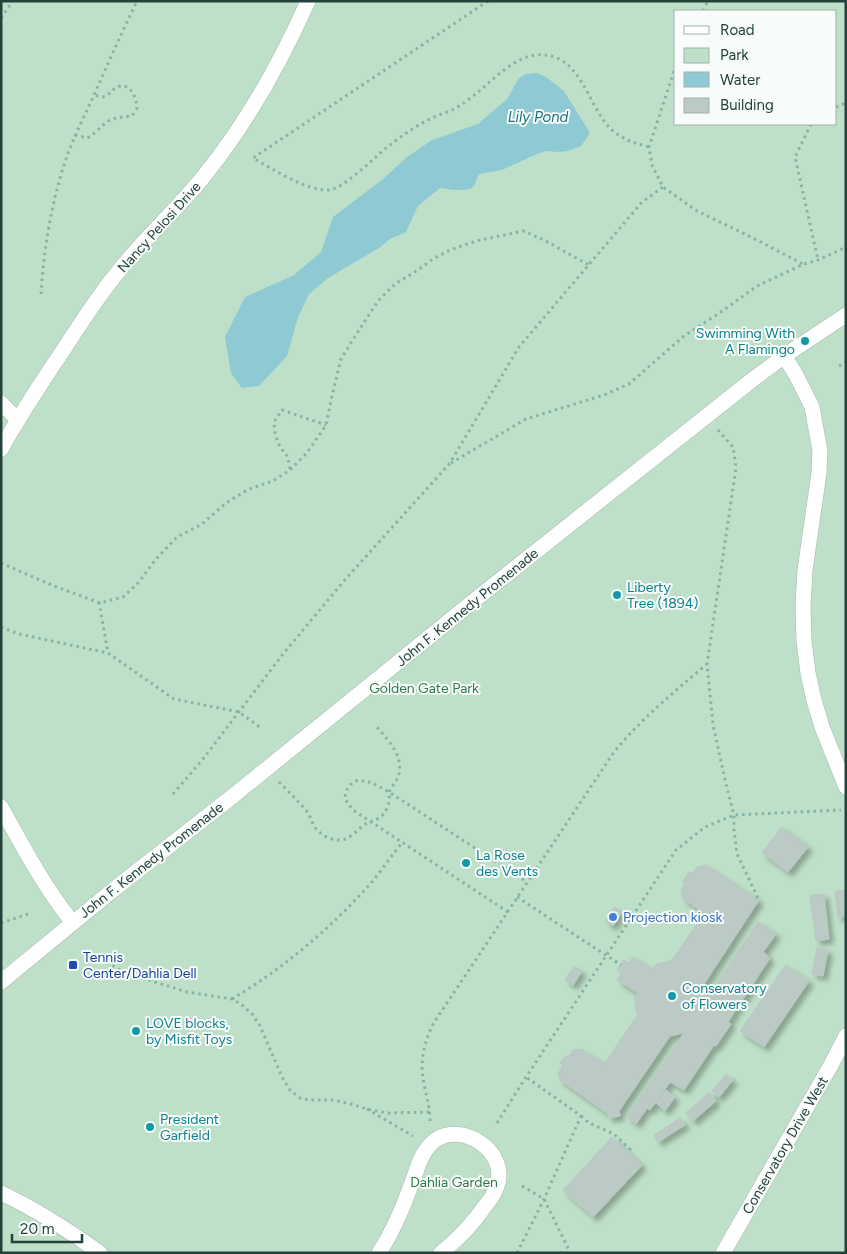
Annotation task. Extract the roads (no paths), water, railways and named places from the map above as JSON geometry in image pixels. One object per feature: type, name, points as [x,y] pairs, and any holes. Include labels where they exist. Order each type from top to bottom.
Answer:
[{"type":"street","name":"Nancy Pelosi Drive","points":[[1,449],[72,336],[118,271],[175,210],[228,146],[271,76],[308,1]]},
{"type":"street","name":"John F. Kennedy Promenade","points":[[1,982],[481,595],[706,417],[784,356],[846,316]]},
{"type":"street","points":[[784,356],[796,375],[812,408],[820,451],[819,474],[805,570],[804,641],[814,700],[825,735],[846,787]]},
{"type":"street","points":[[1,403],[18,420]]},
{"type":"street","points":[[1,807],[54,898],[73,923]]},
{"type":"street","name":"Conservatory Drive West","points":[[723,1253],[846,1036]]},
{"type":"street","points":[[379,1253],[391,1233],[424,1153],[430,1144],[441,1137],[454,1134],[478,1141],[488,1149],[496,1160],[499,1173],[497,1186],[491,1198],[463,1233],[441,1253]]},
{"type":"street","points":[[1,1193],[42,1214],[70,1231],[100,1253]]},
{"type":"water","name":"Lily Pond","points":[[537,73],[546,77],[564,91],[590,133],[581,146],[568,151],[546,151],[502,170],[479,174],[474,186],[471,188],[458,190],[440,188],[418,206],[406,232],[390,239],[379,248],[328,278],[309,294],[298,317],[287,356],[259,386],[242,388],[231,373],[225,337],[245,297],[294,275],[321,252],[333,217],[383,179],[407,157],[432,140],[478,124],[507,99],[519,78],[526,74]]},
{"type":"place","name":"Swimming With A Flamingo","points":[[805,341]]},
{"type":"place","name":"Liberty Tree (1894)","points":[[617,595]]},
{"type":"place","name":"La Rose des Vents","points":[[466,863]]},
{"type":"place","name":"Projection kiosk","points":[[613,917]]},
{"type":"place","name":"Tennis Center/Dahlia Dell","points":[[73,965]]},
{"type":"place","name":"Conservatory of Flowers","points":[[672,996]]},
{"type":"place","name":"LOVE blocks, by Misfit Toys","points":[[136,1031]]},
{"type":"place","name":"President Garfield","points":[[150,1127]]},
{"type":"park label","name":"Golden Gate Park","points":[[424,688]]},
{"type":"park label","name":"Dahlia Garden","points":[[454,1182]]}]
